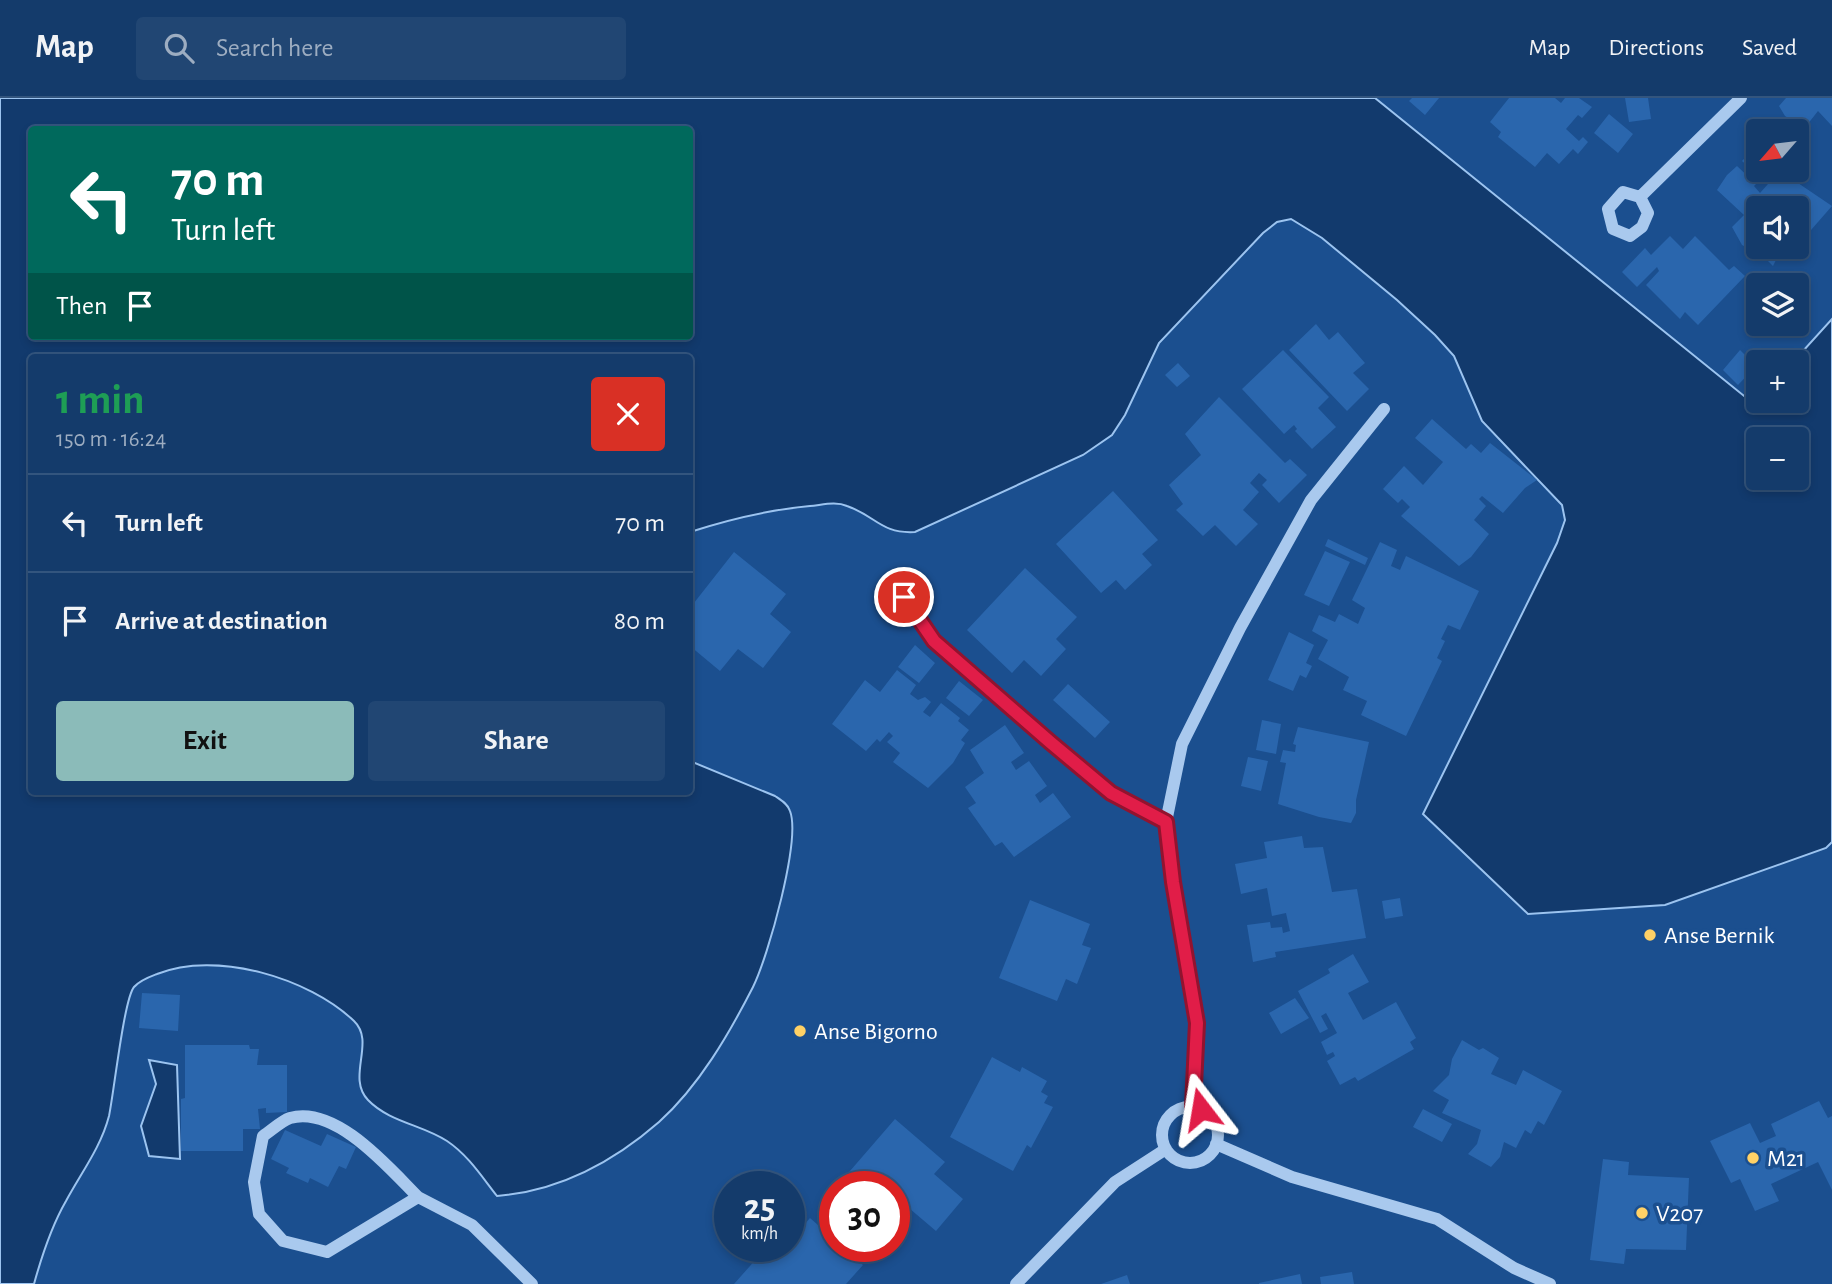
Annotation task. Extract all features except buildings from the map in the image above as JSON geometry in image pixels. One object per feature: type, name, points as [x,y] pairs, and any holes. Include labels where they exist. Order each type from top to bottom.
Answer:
[{"type":"street","points":[[1640,197],[1741,98]]},
{"type":"street","points":[[1193,1106],[1197,1023],[1173,882],[1166,822],[1182,744],[1240,628],[1311,500],[1384,409]]},
{"type":"street","points":[[904,597],[934,641],[1050,742],[1111,793],[1166,822]]},
{"type":"street","points":[[1193,1106],[1201,1109],[1213,1120],[1217,1128],[1216,1144],[1205,1158],[1197,1162],[1179,1161],[1166,1149],[1161,1132],[1175,1110],[1193,1106]]},
{"type":"street","points":[[418,1197],[327,1252],[283,1241],[258,1214],[254,1182],[263,1136],[290,1118],[324,1118],[373,1151],[418,1197],[472,1225],[531,1284]]},
{"type":"street","points":[[1216,1144],[1292,1177],[1437,1219],[1514,1268],[1550,1284]]},
{"type":"street","points":[[1016,1284],[1115,1182],[1166,1149]]},
{"type":"water","points":[[0,98],[1375,98],[1746,398],[1746,413],[1809,413],[1809,350],[1804,350],[1832,319],[1832,842],[1826,848],[1665,905],[1528,914],[1423,814],[1557,543],[1565,520],[1562,505],[1482,421],[1454,356],[1435,335],[1322,238],[1291,219],[1277,222],[1263,233],[1159,343],[1125,415],[1112,435],[1083,455],[915,532],[894,530],[857,510],[834,504],[764,513],[693,531],[693,354],[28,354],[28,795],[693,795],[693,762],[775,796],[789,809],[792,826],[787,872],[774,926],[753,987],[734,1023],[700,1076],[674,1108],[623,1150],[584,1173],[542,1188],[497,1196],[462,1153],[447,1141],[386,1113],[368,1100],[360,1081],[360,1029],[335,1006],[313,992],[261,972],[206,965],[181,967],[139,982],[130,995],[109,1116],[90,1160],[56,1221],[34,1284],[0,1284]]},
{"type":"water","points":[[149,1060],[177,1065],[180,1159],[149,1156],[141,1126],[156,1084]]},
{"type":"place","name":"Anse Bernik","points":[[1650,935]]},
{"type":"place","name":"Anse Bigorno","points":[[800,1031]]},
{"type":"place","name":"M21","points":[[1753,1158]]},
{"type":"place","name":"V207","points":[[1642,1213]]},
{"type":"route","points":[[904,597],[934,641],[1050,742],[1111,793],[1166,822],[1173,882],[1197,1023],[1193,1106],[1201,1109]]}]
